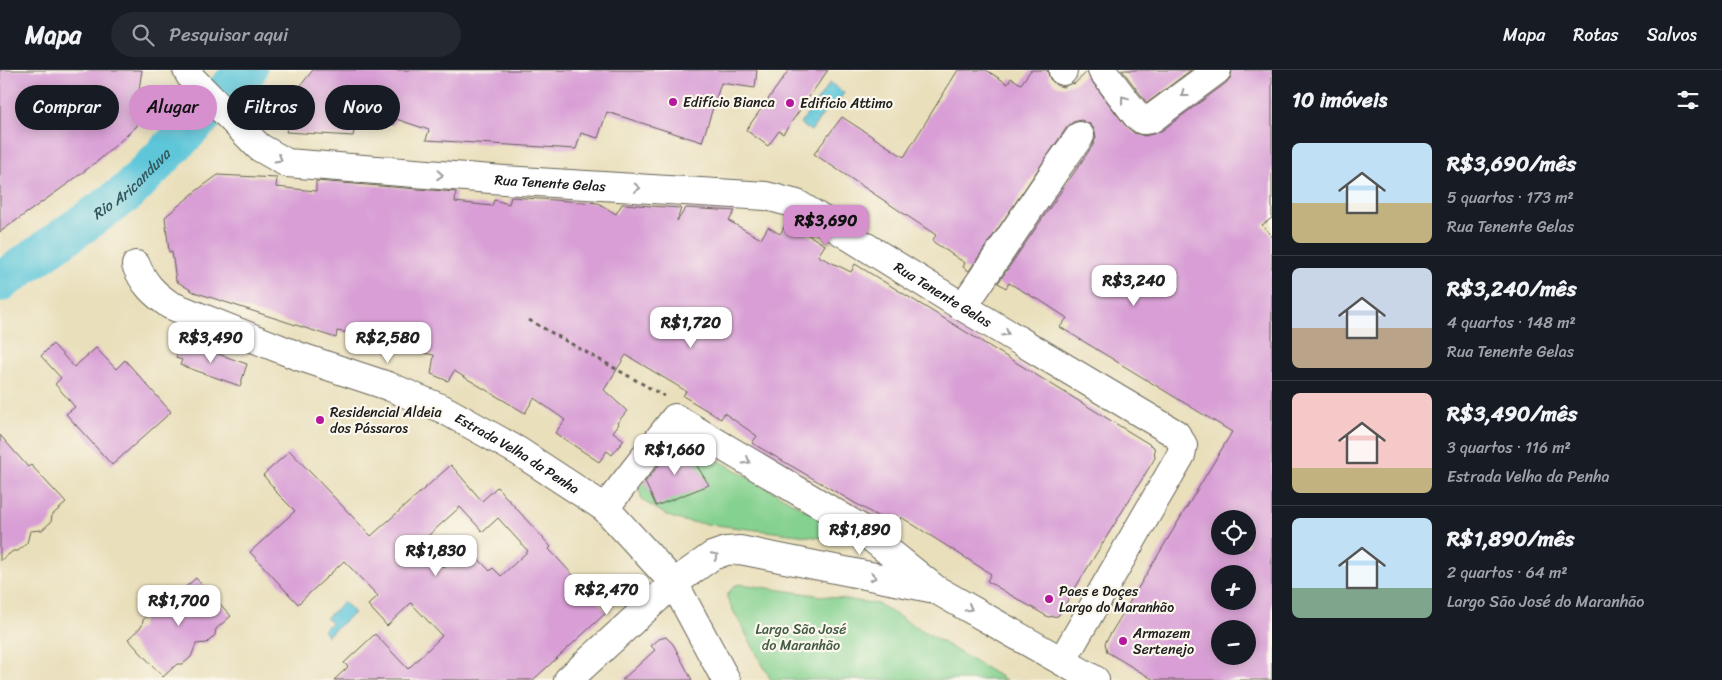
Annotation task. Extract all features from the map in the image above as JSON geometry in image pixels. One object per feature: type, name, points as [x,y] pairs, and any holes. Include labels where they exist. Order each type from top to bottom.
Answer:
[{"type":"street","points":[[1102,70],[1140,119],[1143,120],[1151,119],[1217,70]]},
{"type":"street","name":"Rua Tenente Gelas","points":[[189,74],[259,147],[287,163],[504,180],[766,196],[798,204],[963,308],[1176,434],[1183,445],[1181,456],[1062,661]]},
{"type":"street","points":[[963,308],[1080,136]]},
{"type":"street","name":"Estrada Velha da Penha","points":[[136,265],[142,280],[155,294],[170,304],[298,356],[388,386],[443,409],[518,451],[605,508]]},
{"type":"street","points":[[726,680],[674,583],[605,508],[675,418],[857,526],[935,589],[1095,680]]},
{"type":"street","points":[[568,680],[674,583],[712,556],[726,551],[740,550],[935,589]]},
{"type":"path","points":[[529,320],[666,397],[670,401],[675,418]]},
{"type":"green space","points":[[678,441],[685,441],[840,530],[843,538],[840,540],[683,521],[668,516],[642,500],[639,489]]},
{"type":"green space","name":"Largo São José do Maranhão","points":[[740,584],[878,604],[1006,680],[771,680],[728,601],[727,595],[734,586]]},
{"type":"water","points":[[830,83],[844,93],[835,106],[831,103],[811,131],[800,124]]},
{"type":"water","points":[[344,602],[354,613],[327,636],[323,630],[331,623],[326,618]]},
{"type":"building","points":[[0,70],[142,70],[140,85],[129,85],[129,130],[133,130],[99,160],[0,232]]},
{"type":"building","points":[[313,70],[757,70],[755,88],[721,83],[702,142],[607,112],[598,138],[581,133],[576,149],[426,140],[429,130],[400,120],[400,85],[325,85],[325,130],[354,130],[353,136],[286,132],[287,130],[315,130],[315,85],[301,85]]},
{"type":"building","name":"Edifício Attimo","points":[[789,70],[828,70],[783,134],[779,131],[768,146],[746,130]]},
{"type":"building","points":[[958,70],[986,70],[1008,84],[1011,78],[1021,84],[1031,70],[1047,70],[1050,79],[1056,85],[1063,87],[1074,84],[1087,72],[1090,79],[1125,125],[1134,133],[1145,136],[1160,132],[1226,83],[1231,77],[1232,70],[1272,70],[1272,218],[1262,225],[1272,236],[1272,680],[1154,680],[1107,652],[1105,643],[1232,432],[1060,327],[1067,318],[1038,299],[1009,283],[1006,288],[998,283],[1093,145],[1096,137],[1094,129],[1090,124],[1081,120],[1073,122],[1067,127],[969,271],[963,267],[965,263],[932,241],[936,235],[814,154],[842,117],[904,157]]},
{"type":"building","points":[[1122,70],[1191,70],[1147,103]]},
{"type":"building","points":[[218,175],[277,178],[276,187],[316,191],[316,181],[456,192],[455,202],[492,206],[494,200],[509,204],[511,197],[598,203],[616,214],[622,204],[681,208],[677,221],[686,208],[735,211],[729,221],[761,239],[768,227],[780,234],[787,222],[825,245],[818,256],[851,272],[855,264],[1154,447],[1155,458],[1058,616],[1048,617],[987,581],[991,574],[901,517],[896,527],[752,443],[757,436],[724,413],[721,419],[683,396],[686,391],[626,355],[604,390],[627,411],[617,423],[619,424],[613,432],[624,440],[612,455],[607,451],[599,462],[555,433],[565,420],[534,398],[525,413],[454,371],[448,381],[431,374],[434,355],[395,348],[396,341],[337,331],[336,338],[194,292],[176,281],[172,252],[169,252],[165,217]]},
{"type":"building","points":[[181,341],[247,364],[240,386],[180,365],[182,360],[176,358]]},
{"type":"building","points":[[53,344],[74,367],[96,348],[116,369],[125,360],[171,412],[112,465],[66,414],[75,407],[55,384],[61,378],[41,356]]},
{"type":"building","points":[[0,435],[28,467],[31,465],[66,503],[52,515],[51,522],[42,530],[30,531],[27,543],[18,551],[13,551],[0,561]]},
{"type":"building","points":[[680,439],[709,485],[656,506],[645,482]]},
{"type":"building","points":[[290,451],[371,536],[451,465],[482,501],[497,487],[551,547],[549,549],[607,612],[533,680],[334,680],[348,667],[344,663],[375,634],[408,669],[442,636],[411,603],[387,626],[368,605],[378,596],[344,561],[298,604],[250,552],[295,511],[273,489],[263,475]],"holes":[[[460,507],[483,532],[498,518],[528,551],[501,576],[493,568],[490,571],[467,547],[444,568],[420,543]]]},
{"type":"building","points":[[196,578],[231,616],[216,629],[215,635],[207,643],[196,644],[191,657],[183,664],[177,664],[163,677],[128,639],[142,626],[143,620],[152,611],[164,612],[167,598],[175,591],[182,590]]},
{"type":"building","points":[[666,637],[673,644],[692,680],[622,680],[655,650],[651,646],[659,639]]},
{"type":"waterway","name":"Rio Aricanduva","points":[[0,282],[128,192],[247,70]]},
{"type":"place","name":"Edifício Bianca","points":[[673,102]]},
{"type":"place","name":"Edifício Attimo","points":[[790,103]]},
{"type":"place","name":"Residencial Aldeia dos Pássaros","points":[[320,420]]},
{"type":"place","name":"Paes e Doçes Largo do Maranhão","points":[[1049,599]]},
{"type":"place","name":"Armazem Sertenejo","points":[[1123,641]]}]
